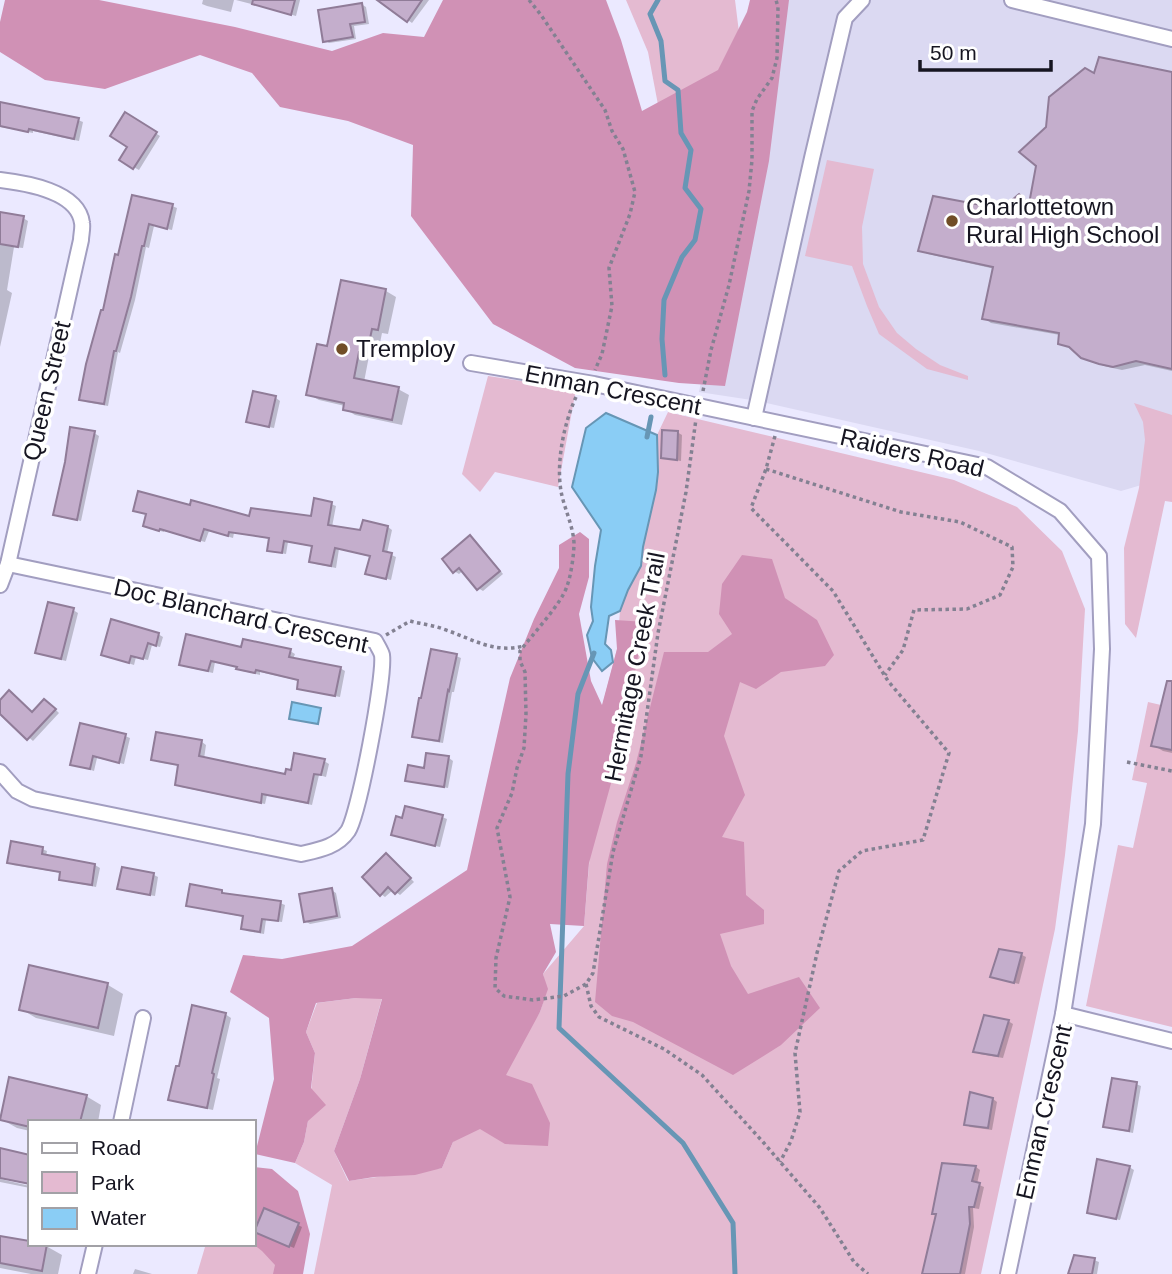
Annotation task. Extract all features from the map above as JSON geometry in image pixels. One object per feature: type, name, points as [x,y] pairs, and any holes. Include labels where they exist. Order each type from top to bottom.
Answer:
[{"type":"street","points":[[754,418],[845,18],[862,0]]},
{"type":"street","points":[[1012,0],[1172,39]]},
{"type":"street","name":"Queen Street","points":[[0,180],[29,183],[68,200],[82,222],[81,240],[8,564],[0,585]]},
{"type":"street","name":"Enman Crescent","points":[[471,363],[594,384],[754,418]]},
{"type":"street","name":"Raiders Road","points":[[754,418],[987,467],[1060,511],[1099,556],[1102,649],[1093,824],[1063,1014]]},
{"type":"street","name":"Doc Blanchard Crescent","points":[[0,772],[17,791],[33,799],[301,854],[332,846],[348,831],[357,808],[380,688],[382,654],[375,641],[8,564]]},
{"type":"street","name":"Enman Crescent","points":[[1009,1274],[1063,1014],[1172,1041]]},
{"type":"street","points":[[121,1120],[143,1018]]},
{"type":"street","points":[[88,1274],[95,1246]]},
{"type":"path","points":[[529,0],[605,110],[611,131],[622,149],[635,192],[630,214],[609,268],[612,306],[602,354],[590,377]]},
{"type":"path","points":[[701,397],[749,191],[752,111],[772,78],[777,58],[776,0]]},
{"type":"path","points":[[578,393],[570,410],[559,472],[574,544],[567,587],[520,651],[525,672],[524,748],[512,793],[498,828],[510,897],[496,958],[495,988],[504,996],[533,1000],[564,996],[586,984],[591,1006],[599,1017],[664,1049],[702,1075],[820,1208],[855,1262],[868,1274]]},
{"type":"path","name":"Hermitage Creek Trail","points":[[586,984],[593,973],[613,852],[640,756],[658,633],[686,492],[696,418]]},
{"type":"path","points":[[778,423],[766,469],[751,509],[833,591],[885,675],[949,753],[923,839],[862,851],[839,871],[817,953],[795,1053],[800,1112],[780,1162]]},
{"type":"path","points":[[766,469],[901,512],[960,522],[1012,547],[1013,567],[1000,595],[967,609],[914,610],[903,650],[885,675]]},
{"type":"path","points":[[375,641],[410,621],[501,649],[524,645]]},
{"type":"path","points":[[1126,762],[1172,771]]},
{"type":"shaded area","points":[[5,0],[99,0],[235,27],[332,51],[383,33],[424,37],[443,0],[606,0],[642,111],[718,70],[747,12],[750,0],[789,0],[769,161],[725,386],[679,383],[575,368],[493,324],[411,216],[413,145],[348,121],[280,107],[252,73],[200,55],[105,89],[45,80],[0,52],[0,22]]},
{"type":"shaded area","name":"Charlottetown Rural High School","points":[[768,0],[1172,0],[1172,476],[1121,491],[979,451],[758,401],[699,392],[766,51]]},
{"type":"shaded area","points":[[580,532],[589,539],[589,577],[579,614],[591,681],[602,705],[617,649],[615,620],[646,622],[636,665],[631,711],[589,863],[584,926],[550,924],[556,952],[543,974],[548,989],[540,1012],[506,1075],[532,1084],[550,1123],[548,1146],[505,1144],[480,1129],[453,1142],[442,1168],[415,1175],[349,1181],[334,1151],[360,1079],[382,999],[356,998],[316,1003],[306,1032],[315,1053],[311,1088],[326,1105],[308,1121],[304,1142],[295,1163],[256,1154],[274,1079],[269,1018],[230,992],[243,955],[282,959],[352,946],[467,870],[510,678],[559,568],[559,545]]},
{"type":"shaded area","points":[[742,555],[772,559],[785,598],[817,620],[834,655],[825,666],[781,672],[756,689],[740,682],[724,736],[745,795],[722,837],[744,842],[746,895],[764,910],[764,924],[720,934],[731,966],[748,994],[799,977],[820,1008],[781,1045],[733,1075],[633,1022],[612,1016],[595,1002],[607,864],[664,652],[708,652],[732,634],[719,614],[722,584]]},
{"type":"shaded area","points":[[256,1167],[272,1169],[298,1191],[310,1234],[303,1274],[273,1274],[275,1265],[256,1246]]},
{"type":"green space","points":[[626,0],[735,0],[746,89],[659,110],[648,52]]},
{"type":"green space","points":[[827,160],[874,169],[862,227],[863,264],[879,307],[897,333],[916,349],[940,365],[968,376],[968,380],[927,369],[879,334],[852,266],[805,256]]},
{"type":"green space","points":[[488,376],[576,389],[558,487],[495,472],[480,492],[462,474]]},
{"type":"green space","points":[[1134,403],[1172,415],[1172,502],[1165,501],[1136,638],[1125,624],[1124,548],[1139,488],[1145,440],[1143,422]]},
{"type":"green space","points":[[668,412],[954,480],[1017,507],[1062,551],[1085,609],[1078,731],[1055,929],[981,1274],[314,1274],[332,1185],[295,1163],[304,1142],[308,1121],[315,1053],[306,1032],[317,1003],[382,998],[360,1079],[334,1151],[348,1181],[442,1168],[453,1142],[540,1012],[547,990],[543,974],[584,926],[602,707],[617,649],[620,611],[641,566],[656,490],[657,435]]},
{"type":"green space","points":[[1148,702],[1161,705],[1151,745],[1172,750],[1172,1027],[1086,1006],[1118,845],[1133,848],[1147,783],[1132,780]]},
{"type":"green space","points":[[256,1245],[300,1274],[197,1274],[205,1247],[201,1246]]},
{"type":"water","points":[[606,413],[657,435],[658,472],[641,566],[620,611],[609,616],[605,644],[611,650],[613,662],[602,671],[592,658],[587,635],[593,621],[591,607],[601,530],[572,487],[586,428]]},
{"type":"water","points":[[292,702],[321,708],[318,724],[289,719]]},
{"type":"building","points":[[253,0],[295,0],[291,15],[252,4]]},
{"type":"building","points":[[377,0],[422,0],[407,22]]},
{"type":"building","points":[[362,3],[365,22],[350,24],[353,37],[323,42],[318,10]]},
{"type":"building","points":[[1099,57],[1172,72],[1172,369],[1136,361],[1113,367],[1099,364],[1081,358],[1069,347],[1058,344],[1059,333],[982,319],[993,267],[918,251],[933,196],[1002,209],[1019,194],[1029,204],[1036,166],[1019,152],[1046,127],[1049,97],[1085,68],[1094,73]]},
{"type":"building","points":[[0,102],[79,118],[74,139],[0,126]]},
{"type":"building","points":[[125,112],[157,132],[133,169],[119,160],[127,147],[110,136]]},
{"type":"building","points":[[132,195],[173,204],[167,229],[149,224],[114,351],[104,404],[79,400],[86,364],[103,310],[115,254],[118,255]]},
{"type":"building","points":[[0,212],[24,216],[18,247],[0,244]]},
{"type":"building","name":"Tremploy","points":[[341,280],[386,289],[378,330],[372,329],[367,353],[359,352],[354,378],[399,387],[392,420],[343,410],[344,403],[306,395],[317,344],[327,346]]},
{"type":"building","points":[[253,391],[276,396],[269,427],[246,422]]},
{"type":"building","points":[[70,427],[95,431],[77,520],[53,515]]},
{"type":"building","points":[[662,430],[678,431],[677,460],[661,458]]},
{"type":"building","points":[[138,491],[190,505],[191,500],[249,516],[251,508],[311,516],[314,498],[332,502],[328,525],[360,530],[363,520],[388,526],[383,551],[392,553],[386,579],[365,574],[370,556],[335,548],[331,566],[309,562],[312,546],[284,541],[282,553],[267,551],[269,538],[229,532],[228,536],[204,529],[200,541],[143,526],[146,514],[133,511]]},
{"type":"building","points":[[470,535],[500,571],[477,590],[459,568],[453,573],[442,559]]},
{"type":"building","points":[[48,602],[74,608],[61,659],[35,653]]},
{"type":"building","points":[[111,619],[159,633],[156,646],[148,643],[143,659],[131,656],[129,663],[101,655]]},
{"type":"building","points":[[186,634],[241,647],[243,639],[291,649],[289,657],[341,667],[335,696],[297,689],[298,680],[256,670],[255,673],[236,669],[237,667],[211,661],[208,671],[179,665]]},
{"type":"building","points":[[431,649],[457,654],[439,741],[412,737]]},
{"type":"building","points":[[1167,681],[1172,681],[1172,750],[1151,746]]},
{"type":"building","points":[[9,690],[32,712],[44,699],[56,709],[27,740],[0,714],[0,700]]},
{"type":"building","points":[[80,723],[126,734],[119,763],[93,756],[90,769],[70,765]]},
{"type":"building","points":[[156,732],[202,740],[199,756],[285,774],[286,769],[291,770],[294,753],[325,759],[321,775],[314,774],[308,803],[262,794],[261,803],[175,785],[178,765],[151,760]]},
{"type":"building","points":[[426,753],[449,756],[444,787],[405,781],[408,765],[424,768]]},
{"type":"building","points":[[405,806],[443,815],[435,846],[391,835],[396,816],[402,818]]},
{"type":"building","points":[[11,841],[43,847],[42,854],[95,864],[92,885],[59,880],[60,872],[7,863]]},
{"type":"building","points":[[386,853],[411,878],[395,894],[388,887],[380,896],[362,877]]},
{"type":"building","points":[[122,867],[154,873],[150,895],[117,889]]},
{"type":"building","points":[[190,884],[222,890],[222,893],[281,901],[278,921],[262,919],[260,932],[241,929],[243,916],[186,906]]},
{"type":"building","points":[[332,888],[337,916],[304,922],[299,894]]},
{"type":"building","points":[[999,949],[1022,953],[1014,983],[990,977]]},
{"type":"building","points":[[29,965],[108,983],[98,1028],[19,1010]]},
{"type":"building","points":[[192,1005],[226,1013],[207,1108],[168,1100],[176,1066],[179,1066]]},
{"type":"building","points":[[984,1015],[1009,1020],[998,1056],[973,1052]]},
{"type":"building","points":[[9,1077],[87,1095],[81,1120],[28,1120],[28,1127],[0,1120]]},
{"type":"building","points":[[1112,1078],[1137,1082],[1129,1131],[1103,1127]]},
{"type":"building","points":[[970,1092],[993,1098],[988,1128],[964,1125]]},
{"type":"building","points":[[0,1148],[28,1155],[28,1184],[0,1178]]},
{"type":"building","points":[[1097,1159],[1130,1166],[1116,1219],[1087,1213]]},
{"type":"building","points":[[942,1163],[976,1166],[972,1181],[980,1183],[974,1207],[969,1207],[970,1224],[960,1274],[922,1274],[936,1214],[932,1214]]},
{"type":"building","points":[[264,1208],[299,1223],[289,1247],[256,1233]]},
{"type":"building","points":[[0,1236],[28,1241],[28,1246],[47,1246],[42,1271],[0,1263]]},
{"type":"building","points":[[1074,1255],[1095,1258],[1092,1274],[1068,1274]]},
{"type":"waterway","points":[[658,0],[650,14],[661,41],[665,81],[678,90],[681,133],[691,150],[685,188],[701,209],[695,240],[682,257],[664,300],[662,339],[665,375]]},
{"type":"waterway","points":[[647,437],[651,417]]},
{"type":"waterway","points":[[594,653],[578,694],[568,774],[559,1028],[683,1143],[733,1223],[735,1274]]},
{"type":"place","name":"Charlottetown Rural High School","points":[[952,221]]},
{"type":"place","name":"Tremploy","points":[[342,349]]}]
